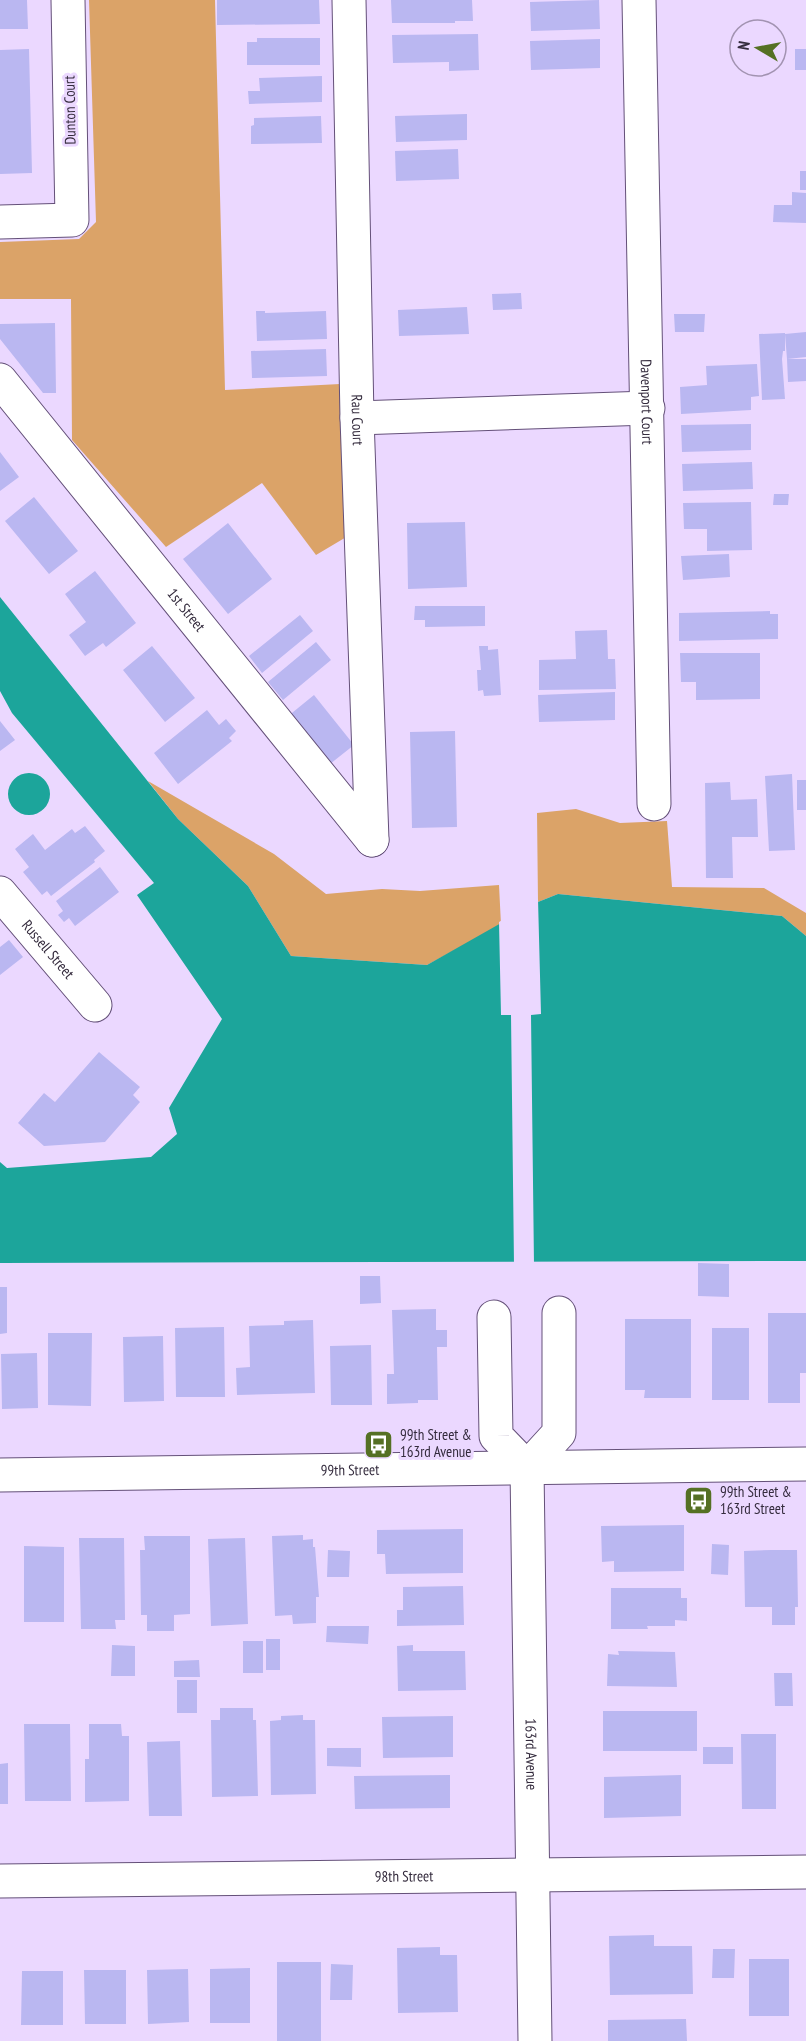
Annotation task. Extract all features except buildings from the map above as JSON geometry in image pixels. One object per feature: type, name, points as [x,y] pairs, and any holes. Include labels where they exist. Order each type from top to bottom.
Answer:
[{"type":"street","name":"Dunton Court","points":[[0,222],[72,220],[68,0]]},
{"type":"street","name":"Rau Court","points":[[349,0],[357,418],[372,840]]},
{"type":"street","name":"Davenport Court","points":[[639,0],[654,804]]},
{"type":"street","name":"1st Street","points":[[0,380],[372,840]]},
{"type":"street","points":[[357,418],[648,408]]},
{"type":"street","name":"Russell Street","points":[[0,892],[95,1005]]},
{"type":"street","points":[[494,1317],[496,1436],[527,1468],[559,1433],[559,1313]]},
{"type":"street","name":"99th Street","points":[[0,1475],[806,1464]]},
{"type":"street","name":"163rd Avenue","points":[[527,1468],[535,2041]]},
{"type":"street","name":"98th Street","points":[[0,1881],[806,1872]]},
{"type":"shaded area","points":[[89,0],[215,0],[225,390],[340,384],[348,536],[316,555],[262,483],[166,547],[72,440],[71,299],[0,299],[0,242],[79,239],[96,222]]},
{"type":"shaded area","points":[[0,597],[178,819],[248,886],[291,956],[427,965],[538,902],[558,894],[782,916],[806,936],[806,1261],[0,1263],[0,1162],[7,1168],[151,1157],[177,1134],[169,1108],[222,1019],[137,895],[154,883],[12,713],[0,691]]},
{"type":"shaded area","points":[[29,773],[37,774],[44,779],[49,786],[49,802],[44,809],[37,814],[29,815],[21,814],[14,809],[9,802],[8,794],[9,786],[14,779],[21,774]]},
{"type":"shaded area","points":[[148,781],[274,854],[326,894],[382,889],[420,891],[499,885],[501,925],[427,965],[291,956],[248,886],[178,819]]},
{"type":"shaded area","points":[[576,809],[620,823],[667,821],[672,887],[764,888],[806,913],[806,936],[782,916],[558,894],[538,902],[537,813]]},
{"type":"pier","points":[[538,899],[541,1014],[531,1015],[534,1265],[514,1265],[511,1015],[501,1015],[499,922]]},
{"type":"place","name":"99th Street & 163rd Avenue","points":[[379,1444]]},
{"type":"place","name":"99th Street & 163rd Street","points":[[699,1501]]}]
